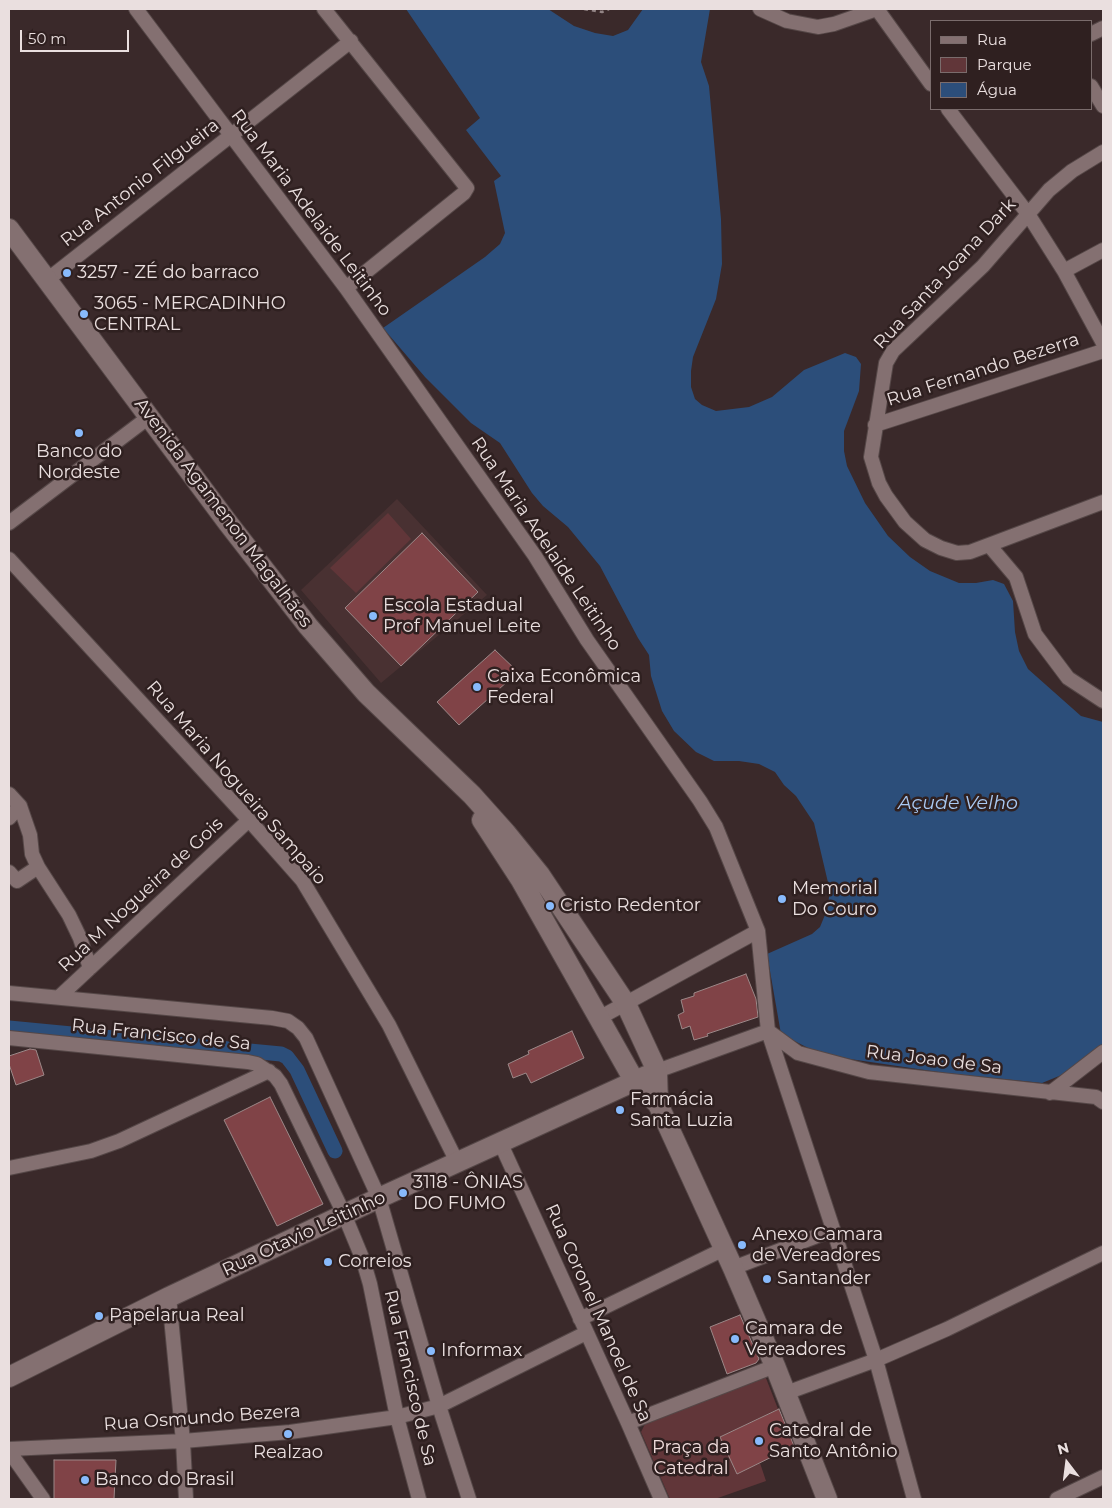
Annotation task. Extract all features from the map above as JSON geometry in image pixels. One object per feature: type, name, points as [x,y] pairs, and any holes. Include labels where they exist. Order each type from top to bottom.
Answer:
[{"type":"main road","name":"Avenida Agamenon Magalhães","points":[[9,229],[228,523],[308,626],[366,693],[457,781],[506,833],[540,875],[626,1004],[657,1071]]},
{"type":"main road","name":"Avenida Agamenon Magalhães","points":[[457,781],[521,880],[635,1082],[658,1104]]},
{"type":"main road","points":[[539,912],[558,903]]},
{"type":"main road","points":[[571,969],[592,954]]},
{"type":"main road","points":[[657,1071],[658,1104],[733,1268],[775,1366],[827,1499]]},
{"type":"main road","name":"Rua Otavio Leitinho","points":[[9,1377],[344,1214],[657,1071]]},
{"type":"street","name":"Rua Maria Adelaide Leitinho","points":[[136,9],[346,288],[535,556],[587,640],[700,801],[716,827],[758,931],[768,1031],[876,1360],[914,1499]]},
{"type":"street","points":[[324,9],[467,188],[464,193],[346,288]]},
{"type":"street","points":[[760,9],[787,21],[818,26],[834,24],[877,9],[930,83]]},
{"type":"street","name":"Rua Antonio Filgueira","points":[[47,280],[350,41]]},
{"type":"street","points":[[1092,88],[1103,106]]},
{"type":"street","points":[[949,110],[1028,214],[1064,271],[1103,343]]},
{"type":"street","name":"Rua Santa Joana Dark","points":[[989,545],[970,552],[957,553],[941,548],[925,540],[905,522],[886,496],[874,472],[871,456],[886,363],[893,351],[983,266],[1048,190],[1072,171],[1103,152]]},
{"type":"street","points":[[1064,271],[1103,250]]},
{"type":"street","name":"Rua Fernando Bezerra","points":[[875,425],[1103,351]]},
{"type":"street","points":[[9,524],[149,417]]},
{"type":"street","points":[[1103,502],[989,545],[1016,577],[1035,634],[1068,678],[1103,701]]},
{"type":"street","name":"Rua Maria Nogueira Sampaio","points":[[9,559],[302,880],[389,1025],[457,1162]]},
{"type":"street","points":[[9,794],[20,806],[30,835],[32,854],[38,867],[69,915],[80,938],[90,968]]},
{"type":"street","points":[[9,818],[20,806]]},
{"type":"street","name":"Rua M Nogueira de Gois","points":[[59,997],[249,820]]},
{"type":"street","points":[[9,872],[17,880],[38,867]]},
{"type":"street","points":[[599,1018],[758,931]]},
{"type":"street","points":[[9,993],[272,1018],[288,1021],[298,1028],[306,1038],[379,1198],[469,1499]]},
{"type":"street","points":[[657,1071],[768,1031]]},
{"type":"street","name":"Rua Joao de Sa","points":[[768,1031],[798,1053],[869,1072],[1101,1098]]},
{"type":"street","name":"Rua Francisco de Sa","points":[[9,1038],[248,1062],[257,1064],[269,1071],[281,1084],[344,1214],[360,1252],[370,1284],[397,1417],[419,1499]]},
{"type":"street","points":[[1050,1093],[1103,1052]]},
{"type":"street","points":[[9,1168],[91,1151],[119,1141],[269,1071]]},
{"type":"street","name":"Rua Coronel Manoel de Sa","points":[[500,1142],[661,1499]]},
{"type":"street","points":[[733,1268],[833,1230]]},
{"type":"street","points":[[580,1320],[724,1249]]},
{"type":"street","points":[[786,1393],[876,1360],[964,1321],[1103,1253]]},
{"type":"street","points":[[169,1298],[183,1441],[186,1499]]},
{"type":"street","name":"Rua Osmundo Bezera","points":[[9,1450],[183,1441],[290,1432],[397,1417],[440,1406],[586,1333]]},
{"type":"street","points":[[628,1423],[775,1366]]},
{"type":"street","points":[[9,1450],[43,1499]]},
{"type":"street","points":[[1057,1499],[1103,1477]]},
{"type":"path","points":[[584,9],[602,12],[609,9]]},
{"type":"shaded area","points":[[397,499],[487,595],[381,683],[301,590]]},
{"type":"green space","points":[[388,513],[411,539],[356,593],[330,568]]},
{"type":"green space","name":"Praça da Catedral","points":[[764,1373],[778,1409],[720,1437],[737,1473],[760,1463],[766,1481],[715,1499],[670,1499],[641,1432],[646,1422]]},
{"type":"water","name":"Açude Velho","points":[[406,9],[548,9],[574,26],[595,33],[613,36],[628,30],[643,9],[710,9],[701,62],[709,86],[721,219],[722,264],[716,299],[693,357],[691,387],[695,399],[702,405],[716,411],[749,407],[772,397],[804,370],[845,353],[856,357],[861,364],[859,391],[844,431],[844,451],[847,466],[865,503],[888,536],[910,557],[930,571],[959,583],[993,580],[1004,584],[1013,601],[1015,632],[1019,651],[1028,669],[1081,716],[1103,722],[1103,1044],[1064,1074],[1042,1083],[945,1073],[850,1059],[812,1050],[781,1034],[767,954],[812,934],[820,927],[827,910],[830,891],[814,823],[796,796],[784,785],[775,772],[759,764],[739,761],[714,761],[696,752],[674,731],[662,711],[651,676],[649,655],[600,566],[568,527],[543,506],[532,493],[500,443],[471,423],[425,377],[383,328],[485,257],[500,244],[505,233],[494,181],[501,176],[466,130],[480,118]]},
{"type":"building","points":[[422,533],[478,592],[401,666],[345,608]]},
{"type":"building","name":"Caixa Econômica Federal","points":[[495,650],[518,672],[459,725],[437,702]]},
{"type":"building","points":[[746,974],[756,999],[758,1017],[694,1040],[690,1026],[682,1029],[678,1015],[684,1012],[681,1000],[694,996],[694,993]]},
{"type":"building","points":[[572,1031],[584,1058],[531,1083],[526,1073],[513,1078],[508,1064],[529,1054],[528,1051]]},
{"type":"building","points":[[30,1049],[36,1050],[44,1075],[16,1085],[9,1064],[9,1056]]},
{"type":"building","points":[[270,1097],[323,1204],[277,1226],[224,1120]]},
{"type":"building","name":"Camara de Vereadores","points":[[740,1315],[759,1359],[756,1363],[727,1374],[710,1327]]},
{"type":"building","name":"Catedral de Santo Antônio","points":[[779,1409],[794,1446],[737,1474],[720,1437]]},
{"type":"building","name":"Banco do Brasil","points":[[54,1460],[116,1460],[114,1499],[54,1499]]},
{"type":"waterway","points":[[9,1028],[281,1054],[287,1057],[297,1070],[335,1151]]},
{"type":"place","name":"3257 - ZÉ do barraco","points":[[67,273]]},
{"type":"place","name":"3065 - MERCADINHO CENTRAL","points":[[84,314]]},
{"type":"place","name":"Banco do Nordeste","points":[[79,433]]},
{"type":"place","name":"Escola Estadual Prof Manuel Leite","points":[[373,616]]},
{"type":"place","name":"Caixa Econômica Federal","points":[[477,687]]},
{"type":"place","name":"Memorial Do Couro","points":[[782,899]]},
{"type":"place","name":"Cristo Redentor","points":[[550,906]]},
{"type":"place","name":"Farmácia Santa Luzia","points":[[620,1110]]},
{"type":"place","name":"3118 - ÔNIAS DO FUMO","points":[[403,1193]]},
{"type":"place","name":"Anexo Camara de Vereadores","points":[[742,1245]]},
{"type":"place","name":"Correios","points":[[328,1262]]},
{"type":"place","name":"Santander","points":[[767,1279]]},
{"type":"place","name":"Papelarua Real","points":[[99,1316]]},
{"type":"place","name":"Camara de Vereadores","points":[[735,1339]]},
{"type":"place","name":"Informax","points":[[431,1351]]},
{"type":"place","name":"Realzao","points":[[288,1434]]},
{"type":"place","name":"Catedral de Santo Antônio","points":[[759,1441]]},
{"type":"place","name":"Banco do Brasil","points":[[85,1480]]}]
